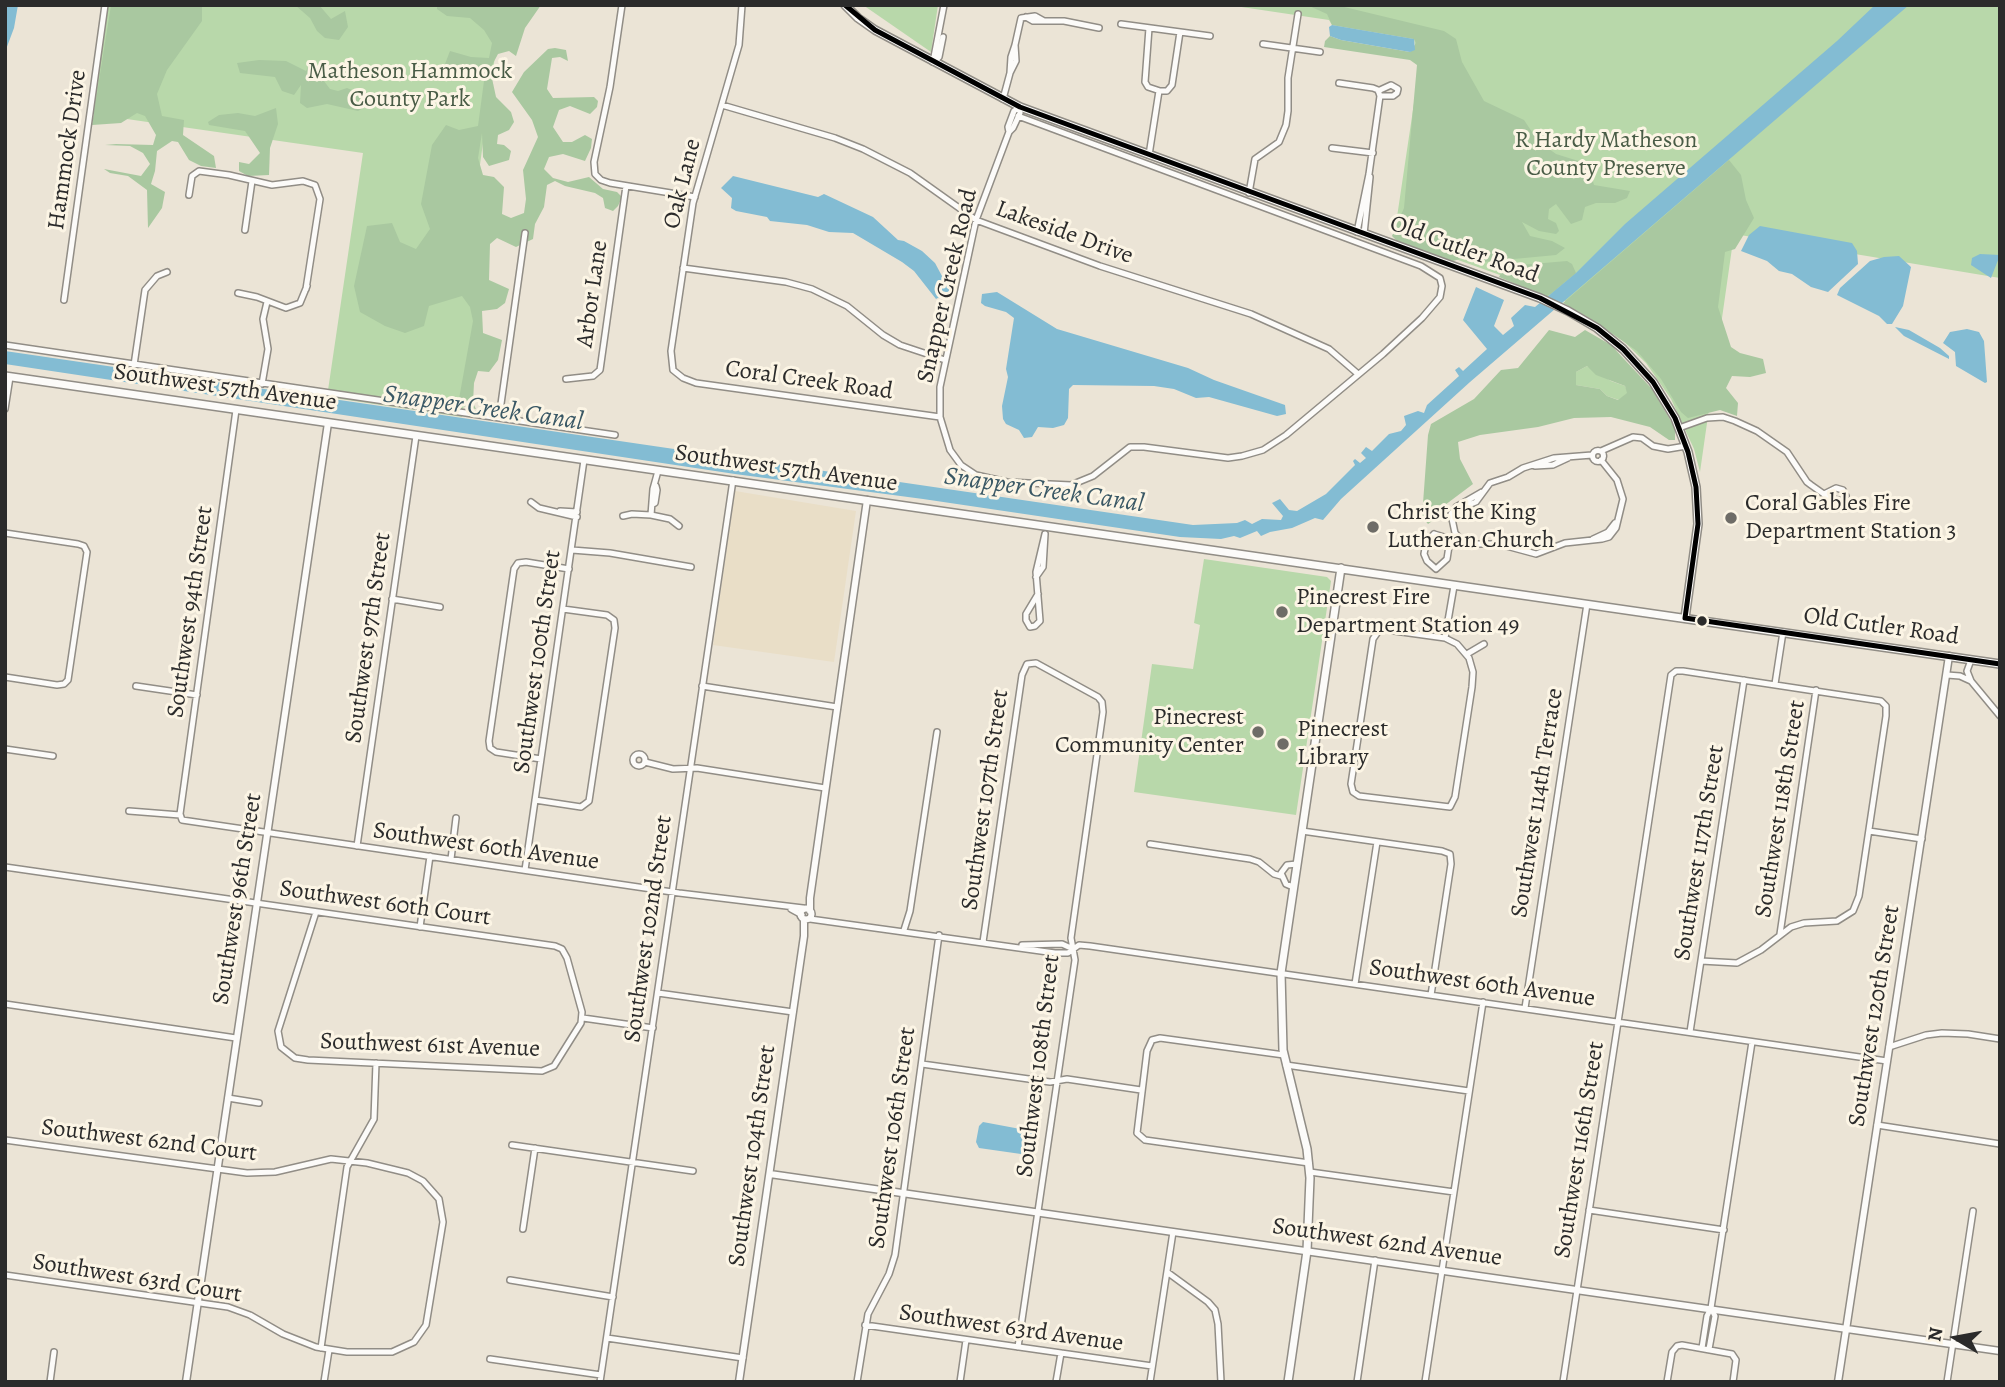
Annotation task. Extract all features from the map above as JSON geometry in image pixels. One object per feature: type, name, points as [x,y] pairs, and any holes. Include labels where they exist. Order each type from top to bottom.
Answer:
[{"type":"main road","name":"Old Cutler Road","points":[[845,5],[870,27],[1020,107],[1540,298],[1597,328],[1635,361],[1659,391],[1686,446],[1696,487],[1698,524],[1685,618],[2000,664]]},
{"type":"main road","name":"Southwest 57th Avenue","points":[[7,377],[733,480],[1046,530],[1341,568],[1685,618]]},
{"type":"main road","points":[[1288,1382],[1307,1251],[1310,1168],[1284,1055],[1281,973],[1341,568]]},
{"type":"street","name":"Hammock Drive","points":[[64,300],[105,5]]},
{"type":"street","points":[[622,5],[610,87],[594,162],[596,176],[607,182],[695,197]]},
{"type":"street","name":"Oak Lane","points":[[675,372],[671,351],[695,197],[739,45],[742,5]]},
{"type":"street","points":[[933,62],[944,5]]},
{"type":"street","points":[[1249,192],[1255,159],[1279,142],[1285,129],[1289,111],[1288,83],[1298,14]]},
{"type":"street","points":[[1003,99],[1016,61],[1015,45],[1020,19],[1027,17],[1033,22],[1064,21],[1099,27]]},
{"type":"street","points":[[933,62],[939,57],[943,37],[942,23]]},
{"type":"street","points":[[1121,24],[1210,36]]},
{"type":"street","points":[[1149,28],[1145,82],[1159,91],[1167,91],[1172,85],[1180,32]]},
{"type":"street","points":[[1263,44],[1320,52]]},
{"type":"street","points":[[1339,83],[1371,87],[1379,93],[1373,153],[1360,233]]},
{"type":"street","points":[[1149,155],[1159,91]]},
{"type":"street","name":"Lakeside Drive","points":[[722,105],[835,138],[870,152],[916,177],[976,220],[1068,255],[1251,314],[1329,349],[1358,373]]},
{"type":"street","name":"Snapper Creek Road","points":[[1020,107],[976,220],[940,387],[940,417],[950,450],[972,473],[1007,482],[1071,485],[1093,476],[1122,451],[1132,447],[1228,458],[1263,450],[1286,435],[1434,306],[1442,294],[1442,283]]},
{"type":"street","name":"Snapper Creek Road","points":[[1009,132],[1008,127],[1014,111],[1020,107]]},
{"type":"street","name":"Old Cutler Road","points":[[1018,116],[1421,266],[1435,274],[1442,283]]},
{"type":"street","points":[[1332,148],[1373,153]]},
{"type":"street","points":[[189,195],[196,172],[219,173],[278,185],[303,181],[315,185],[319,192],[306,289],[300,303],[282,308],[254,296],[238,293]]},
{"type":"street","points":[[245,230],[252,181]]},
{"type":"street","name":"Arbor Lane","points":[[566,379],[593,376],[600,370],[626,186]]},
{"type":"street","points":[[499,418],[525,233]]},
{"type":"street","points":[[683,268],[786,282],[812,289],[848,306],[883,335],[900,345],[945,360]]},
{"type":"street","points":[[134,365],[145,290],[157,276],[167,272]]},
{"type":"street","points":[[262,384],[267,352],[263,319],[267,302]]},
{"type":"street","points":[[5,345],[615,435]]},
{"type":"street","name":"Coral Creek Road","points":[[675,372],[683,379],[696,383],[940,417]]},
{"type":"street","points":[[5,409],[7,377]]},
{"type":"street","name":"Southwest 94th Street","points":[[180,817],[236,410]]},
{"type":"street","points":[[1679,428],[1707,418],[1723,417],[1757,431],[1787,452],[1807,482],[1824,494]]},
{"type":"street","name":"Southwest 96th Street","points":[[186,1382],[328,423]]},
{"type":"street","name":"Southwest 97th Street","points":[[357,846],[415,436]]},
{"type":"street","points":[[1601,460],[1617,480],[1623,501],[1616,528],[1609,537],[1565,543],[1536,554],[1499,544],[1467,545],[1455,533],[1451,514],[1454,508],[1476,502],[1493,481],[1504,479],[1523,468],[1554,458],[1592,455],[1596,450],[1601,452],[1633,437],[1668,449],[1686,446]]},
{"type":"street","points":[[1601,452],[1601,460]]},
{"type":"street","points":[[1592,455],[1595,461],[1601,460]]},
{"type":"street","name":"Southwest 100th Street","points":[[525,870],[584,460]]},
{"type":"street","points":[[651,515],[653,489],[659,471]]},
{"type":"street","name":"Southwest 102nd Street","points":[[601,1379],[733,480]]},
{"type":"street","name":"Southwest 104th Street","points":[[739,1382],[867,500]]},
{"type":"street","points":[[531,502],[539,508],[577,514]]},
{"type":"street","points":[[623,516],[651,515],[670,519],[679,526]]},
{"type":"street","points":[[1038,594],[1026,614],[1030,627],[1040,621],[1038,594],[1036,577],[1046,530]]},
{"type":"street","points":[[5,533],[78,544],[86,548],[87,557],[72,663],[66,683],[55,685],[5,677]]},
{"type":"street","points":[[1447,539],[1455,533]]},
{"type":"street","points":[[1436,569],[1425,558],[1425,545],[1434,534],[1447,539]]},
{"type":"street","points":[[1433,583],[1436,569],[1448,556],[1447,539]]},
{"type":"street","points":[[572,548],[691,567]]},
{"type":"street","points":[[541,759],[496,752],[491,749],[489,741],[513,571],[519,563],[526,562],[569,569]]},
{"type":"street","points":[[1445,638],[1454,586]]},
{"type":"street","points":[[392,599],[440,607]]},
{"type":"street","name":"Southwest 114th Terrace","points":[[1525,1007],[1587,604]]},
{"type":"street","points":[[535,800],[578,806],[587,805],[591,796],[614,620],[603,614],[563,609]]},
{"type":"street","points":[[1386,629],[1445,638],[1453,641],[1467,654],[1473,680],[1452,806],[1440,808],[1354,794],[1351,784],[1376,632],[1386,629]]},
{"type":"street","points":[[1775,684],[1783,632]]},
{"type":"street","points":[[1467,654],[1484,644]]},
{"type":"street","name":"Southwest 120th Street","points":[[1838,1382],[1949,656]]},
{"type":"street","points":[[1971,660],[1968,672],[1971,681],[2000,716]]},
{"type":"street","name":"Southwest 107th Street","points":[[983,942],[1022,675],[1027,664],[1039,664],[1098,697],[1103,705]]},
{"type":"street","name":"Southwest 116th Street","points":[[1563,1382],[1671,675],[1676,671],[1683,671],[1744,680]]},
{"type":"street","points":[[1947,675],[1960,676],[1971,681]]},
{"type":"street","points":[[1701,961],[1737,963],[1791,927],[1804,923],[1841,920],[1853,911],[1857,902],[1886,716],[1884,703],[1877,699],[1744,680]]},
{"type":"street","name":"Southwest 117th Street","points":[[1690,1032],[1744,680]]},
{"type":"street","points":[[136,686],[197,695]]},
{"type":"street","points":[[702,686],[837,707]]},
{"type":"street","name":"Southwest 118th Street","points":[[1780,934],[1816,690]]},
{"type":"street","name":"Southwest 108th Street","points":[[1018,1347],[1075,960],[1071,938],[1103,705]]},
{"type":"street","points":[[907,931],[937,732]]},
{"type":"street","points":[[5,749],[53,756]]},
{"type":"street","points":[[645,762],[673,769],[697,768],[825,788]]},
{"type":"street","name":"Southwest 60th Avenue","points":[[129,811],[180,817],[187,822],[788,908],[825,920],[1065,954],[1079,946],[1090,946],[1887,1061]]},
{"type":"street","points":[[451,859],[456,818]]},
{"type":"street","points":[[1301,831],[1442,851],[1450,855],[1451,864],[1431,995]]},
{"type":"street","points":[[1868,831],[1922,839]]},
{"type":"street","points":[[1355,984],[1377,842]]},
{"type":"street","points":[[1150,844],[1250,859],[1282,873]]},
{"type":"street","points":[[420,927],[430,856]]},
{"type":"street","points":[[1282,873],[1290,863],[1297,864]]},
{"type":"street","name":"Southwest 60th Court","points":[[5,867],[548,945],[562,949],[567,958],[583,1018]]},
{"type":"street","points":[[1282,873],[1286,884],[1293,887]]},
{"type":"street","name":"Southwest 61st Avenue","points":[[316,912],[279,1026],[280,1043],[288,1053],[302,1060],[546,1070],[554,1066],[583,1018]]},
{"type":"street","name":"Southwest 106th Street","points":[[857,1382],[869,1310],[893,1264],[939,935]]},
{"type":"street","points":[[657,993],[793,1012]]},
{"type":"street","points":[[1425,1382],[1483,1002]]},
{"type":"street","points":[[5,1004],[236,1038]]},
{"type":"street","points":[[583,1018],[653,1028]]},
{"type":"street","points":[[1889,1047],[1926,1035],[1942,1033],[2000,1039]]},
{"type":"street","points":[[1284,1055],[1160,1038],[1152,1040],[1148,1047],[1141,1090],[1136,1128],[1139,1136],[1145,1140],[1454,1192]]},
{"type":"street","points":[[1702,1348],[1724,1230],[1752,1042]]},
{"type":"street","points":[[321,1348],[347,1167],[373,1123],[376,1063]]},
{"type":"street","points":[[922,1064],[1050,1082],[1067,1079],[1141,1090]]},
{"type":"street","points":[[1286,1065],[1469,1091]]},
{"type":"street","points":[[228,1098],[259,1103]]},
{"type":"street","points":[[1877,1125],[2000,1144]]},
{"type":"street","name":"Southwest 62nd Court","points":[[5,1140],[217,1169],[270,1173],[334,1158],[412,1175],[431,1188],[440,1202],[443,1222],[428,1317],[418,1338]]},
{"type":"street","points":[[512,1145],[693,1171]]},
{"type":"street","points":[[523,1229],[536,1148]]},
{"type":"street","name":"Southwest 62nd Avenue","points":[[770,1174],[2000,1351]]},
{"type":"street","points":[[1589,1210],[1724,1230]]},
{"type":"street","points":[[1947,1382],[1973,1212]]},
{"type":"street","points":[[1150,1382],[1174,1232]]},
{"type":"street","points":[[1357,1382],[1375,1260]]},
{"type":"street","points":[[1167,1272],[1215,1310],[1221,1382]]},
{"type":"street","name":"Southwest 63rd Court","points":[[5,1275],[238,1310],[283,1334],[329,1350],[392,1352],[405,1348],[418,1338]]},
{"type":"street","points":[[510,1280],[613,1297]]},
{"type":"street","points":[[1709,1349],[1715,1316],[1711,1308]]},
{"type":"street","name":"Southwest 63rd Avenue","points":[[865,1325],[1152,1366]]},
{"type":"street","points":[[607,1338],[743,1358]]},
{"type":"street","points":[[960,1382],[966,1340]]},
{"type":"street","points":[[1667,1382],[1671,1354],[1675,1348],[1682,1345],[1729,1353],[1735,1357],[1733,1382]]},
{"type":"street","points":[[324,1382],[329,1350]]},
{"type":"street","points":[[50,1382],[54,1352]]},
{"type":"street","points":[[1056,1382],[1060,1353]]},
{"type":"street","points":[[490,1359],[601,1379]]},
{"type":"shaded area","points":[[735,491],[856,511],[834,662],[713,645]]},
{"type":"green space","name":"Matheson Hammock County Park","points":[[108,5],[502,5],[474,208],[488,248],[462,417],[327,397],[363,153],[92,114]]},
{"type":"green space","points":[[111,5],[202,5],[202,21],[167,70],[157,94],[162,116],[184,120],[183,135],[214,156],[216,168],[201,166],[189,160],[178,142],[172,141],[157,151],[151,184],[165,192],[162,208],[148,228],[147,190],[128,176],[110,173],[104,169],[141,176],[150,164],[143,153],[130,146],[105,145],[153,145],[156,135],[145,116],[137,113],[121,123],[92,125]]},
{"type":"green space","points":[[295,5],[319,5],[331,19],[345,11],[348,27],[339,40],[325,38],[317,31],[310,18]]},
{"type":"green space","points":[[437,5],[541,5],[525,28],[516,56],[509,51],[498,54],[490,69],[496,97],[511,112],[514,122],[509,130],[498,135],[497,144],[504,145],[511,151],[509,160],[489,166],[483,157],[482,133],[478,158],[483,175],[494,177],[504,187],[502,214],[511,218],[524,213],[526,199],[523,170],[538,137],[532,120],[512,92],[524,72],[548,49],[555,48],[566,50],[568,61],[560,57],[552,58],[547,89],[553,98],[594,97],[598,101],[597,107],[590,114],[570,106],[559,110],[553,127],[563,142],[572,142],[585,135],[592,139],[585,161],[563,154],[549,157],[544,169],[553,178],[568,182],[589,177],[603,189],[617,192],[622,197],[613,211],[605,208],[603,198],[595,193],[555,181],[547,185],[544,207],[535,224],[533,239],[516,247],[497,238],[490,244],[489,280],[509,289],[505,303],[497,309],[482,311],[483,333],[502,340],[498,360],[489,372],[478,371],[474,383],[473,403],[476,409],[449,404],[459,399],[473,321],[470,307],[462,296],[429,306],[424,326],[405,333],[385,326],[360,312],[354,286],[367,226],[392,223],[400,242],[416,249],[430,229],[421,204],[432,145],[446,125],[459,130],[478,126],[484,81],[480,73],[471,68],[455,68],[445,64],[450,51],[471,57],[489,58],[492,43],[484,30],[470,18],[447,16],[437,9]]},
{"type":"green space","points":[[863,5],[938,5],[931,52]]},
{"type":"green space","name":"R Hardy Matheson County Preserve","points":[[1228,5],[2000,5],[2000,278],[1734,234],[1700,472],[1694,449],[1671,399],[1646,363],[1614,332],[1576,306],[1539,289],[1394,237],[1417,83],[1418,62],[1414,39],[1332,25],[1329,20]]},
{"type":"green space","points":[[1307,5],[1336,5],[1444,31],[1456,39],[1462,62],[1484,101],[1524,120],[1538,141],[1556,154],[1588,164],[1594,185],[1630,191],[1627,198],[1615,203],[1596,203],[1585,207],[1582,220],[1571,224],[1556,204],[1549,209],[1548,219],[1556,223],[1559,231],[1556,234],[1539,231],[1522,222],[1530,236],[1552,241],[1565,248],[1556,255],[1482,262],[1467,257],[1453,261],[1400,244],[1392,236],[1404,208],[1417,65],[1410,60],[1324,47],[1330,36],[1410,52],[1416,43],[1414,39],[1332,25],[1327,14]]},
{"type":"green space","points":[[259,60],[286,61],[306,71],[309,66],[314,68],[330,89],[338,91],[347,88],[359,93],[365,107],[358,111],[327,104],[307,108],[300,103],[301,85],[294,95],[282,91],[275,77],[240,73],[237,63]]},
{"type":"green space","points":[[276,108],[278,124],[270,148],[269,175],[248,176],[239,171],[239,162],[249,164],[260,153],[245,131],[209,125],[208,122],[219,115],[238,113],[255,116]]},
{"type":"green space","points":[[1729,160],[1741,175],[1746,200],[1754,218],[1735,249],[1725,252],[1718,307],[1731,347],[1740,353],[1763,359],[1766,373],[1750,377],[1732,376],[1726,388],[1738,403],[1737,416],[1720,410],[1688,418],[1681,412],[1661,379],[1637,351],[1563,303]]},
{"type":"green space","points":[[1567,261],[1572,264],[1576,273],[1547,297],[1499,277],[1504,268],[1509,266]]},
{"type":"green space","points":[[1549,330],[1575,337],[1585,330],[1611,345],[1652,389],[1675,428],[1675,440],[1669,440],[1650,427],[1611,417],[1574,418],[1538,427],[1480,435],[1458,442],[1460,459],[1473,484],[1445,505],[1438,517],[1428,524],[1422,517],[1431,424],[1474,399],[1501,370],[1518,368]],"holes":[[[1587,366],[1596,375],[1625,386],[1627,393],[1618,400],[1607,396],[1600,389],[1576,385],[1576,372]]]},
{"type":"green space","points":[[1587,366],[1625,386],[1628,393],[1619,400],[1607,396],[1600,389],[1576,385],[1576,372]]},
{"type":"green space","points":[[1204,559],[1327,577],[1331,581],[1296,815],[1134,792],[1152,664],[1193,669],[1200,625],[1194,623]]},
{"type":"water","points":[[5,5],[18,5],[14,28],[5,52]]},
{"type":"water","points":[[1875,5],[1909,5],[1470,382],[1341,499],[1323,520],[1315,518],[1292,528],[1261,536],[1257,531],[1240,538],[1180,537],[735,474],[5,364],[5,351],[1193,525],[1237,523],[1245,520],[1252,524],[1262,519],[1281,520],[1283,516],[1272,503],[1280,499],[1289,510],[1297,511],[1326,494],[1355,465],[1355,459],[1360,463],[1366,458],[1361,453],[1366,447],[1372,451],[1389,434],[1401,431],[1406,425],[1404,416],[1418,411],[1424,413],[1427,405],[1459,376],[1455,370],[1459,367],[1463,371],[1487,349],[1463,320],[1476,287],[1504,300],[1494,326],[1503,335],[1514,326],[1511,318],[1525,305],[1535,307],[1576,273],[1625,224]]},
{"type":"water","points":[[1332,25],[1414,39],[1415,50],[1410,52],[1341,40],[1330,36],[1329,27]]},
{"type":"water","points":[[733,176],[818,197],[824,194],[873,217],[898,240],[922,251],[935,263],[950,291],[936,299],[914,271],[853,233],[829,232],[807,225],[770,221],[767,217],[736,211],[731,208],[732,198],[721,188]]},
{"type":"water","points":[[1760,226],[1852,243],[1857,251],[1858,264],[1828,292],[1811,287],[1792,274],[1779,271],[1767,261],[1741,251],[1749,235]]},
{"type":"water","points":[[1980,254],[2000,255],[1991,278],[1971,265],[1972,258]]},
{"type":"water","points":[[1899,256],[1911,267],[1903,306],[1892,324],[1887,324],[1879,316],[1837,295],[1840,288],[1870,261]]},
{"type":"water","points":[[997,292],[1057,329],[1188,368],[1285,405],[1286,414],[1277,416],[1209,397],[1196,398],[1174,389],[1154,386],[1073,385],[1069,389],[1068,418],[1064,425],[1053,428],[1038,427],[1032,437],[1024,438],[1019,430],[1006,424],[1003,419],[1002,406],[1008,377],[1006,369],[1014,318],[1006,312],[981,303],[982,294]]},
{"type":"water","points":[[1895,327],[1909,330],[1940,348],[1949,359],[1904,336]]},
{"type":"water","points":[[1967,329],[1979,332],[1984,341],[1985,383],[1956,366],[1955,352],[1943,343],[1950,332]]},
{"type":"water","points":[[983,1122],[1031,1131],[1033,1135],[1030,1148],[1021,1154],[979,1148],[976,1142],[979,1126]]},
{"type":"transit line","points":[[845,5],[875,30],[1020,107],[1540,298],[1597,328],[1623,349],[1653,382],[1675,418],[1688,452],[1696,487],[1698,524],[1685,618]]},
{"type":"transit line","points":[[1685,618],[2000,664]]},
{"type":"place","name":"Coral Gables Fire Department Station 3","points":[[1731,518]]},
{"type":"place","name":"Christ the King Lutheran Church","points":[[1373,527]]},
{"type":"place","name":"Pinecrest Fire Department Station 49","points":[[1282,612]]},
{"type":"place","name":"Pinecrest Community Center","points":[[1258,732]]},
{"type":"place","name":"Pinecrest Library","points":[[1283,744]]},
{"type":"water label","name":"Snapper Creek Canal","points":[[483,409]]},
{"type":"water label","name":"Snapper Creek Canal","points":[[1044,491]]}]
